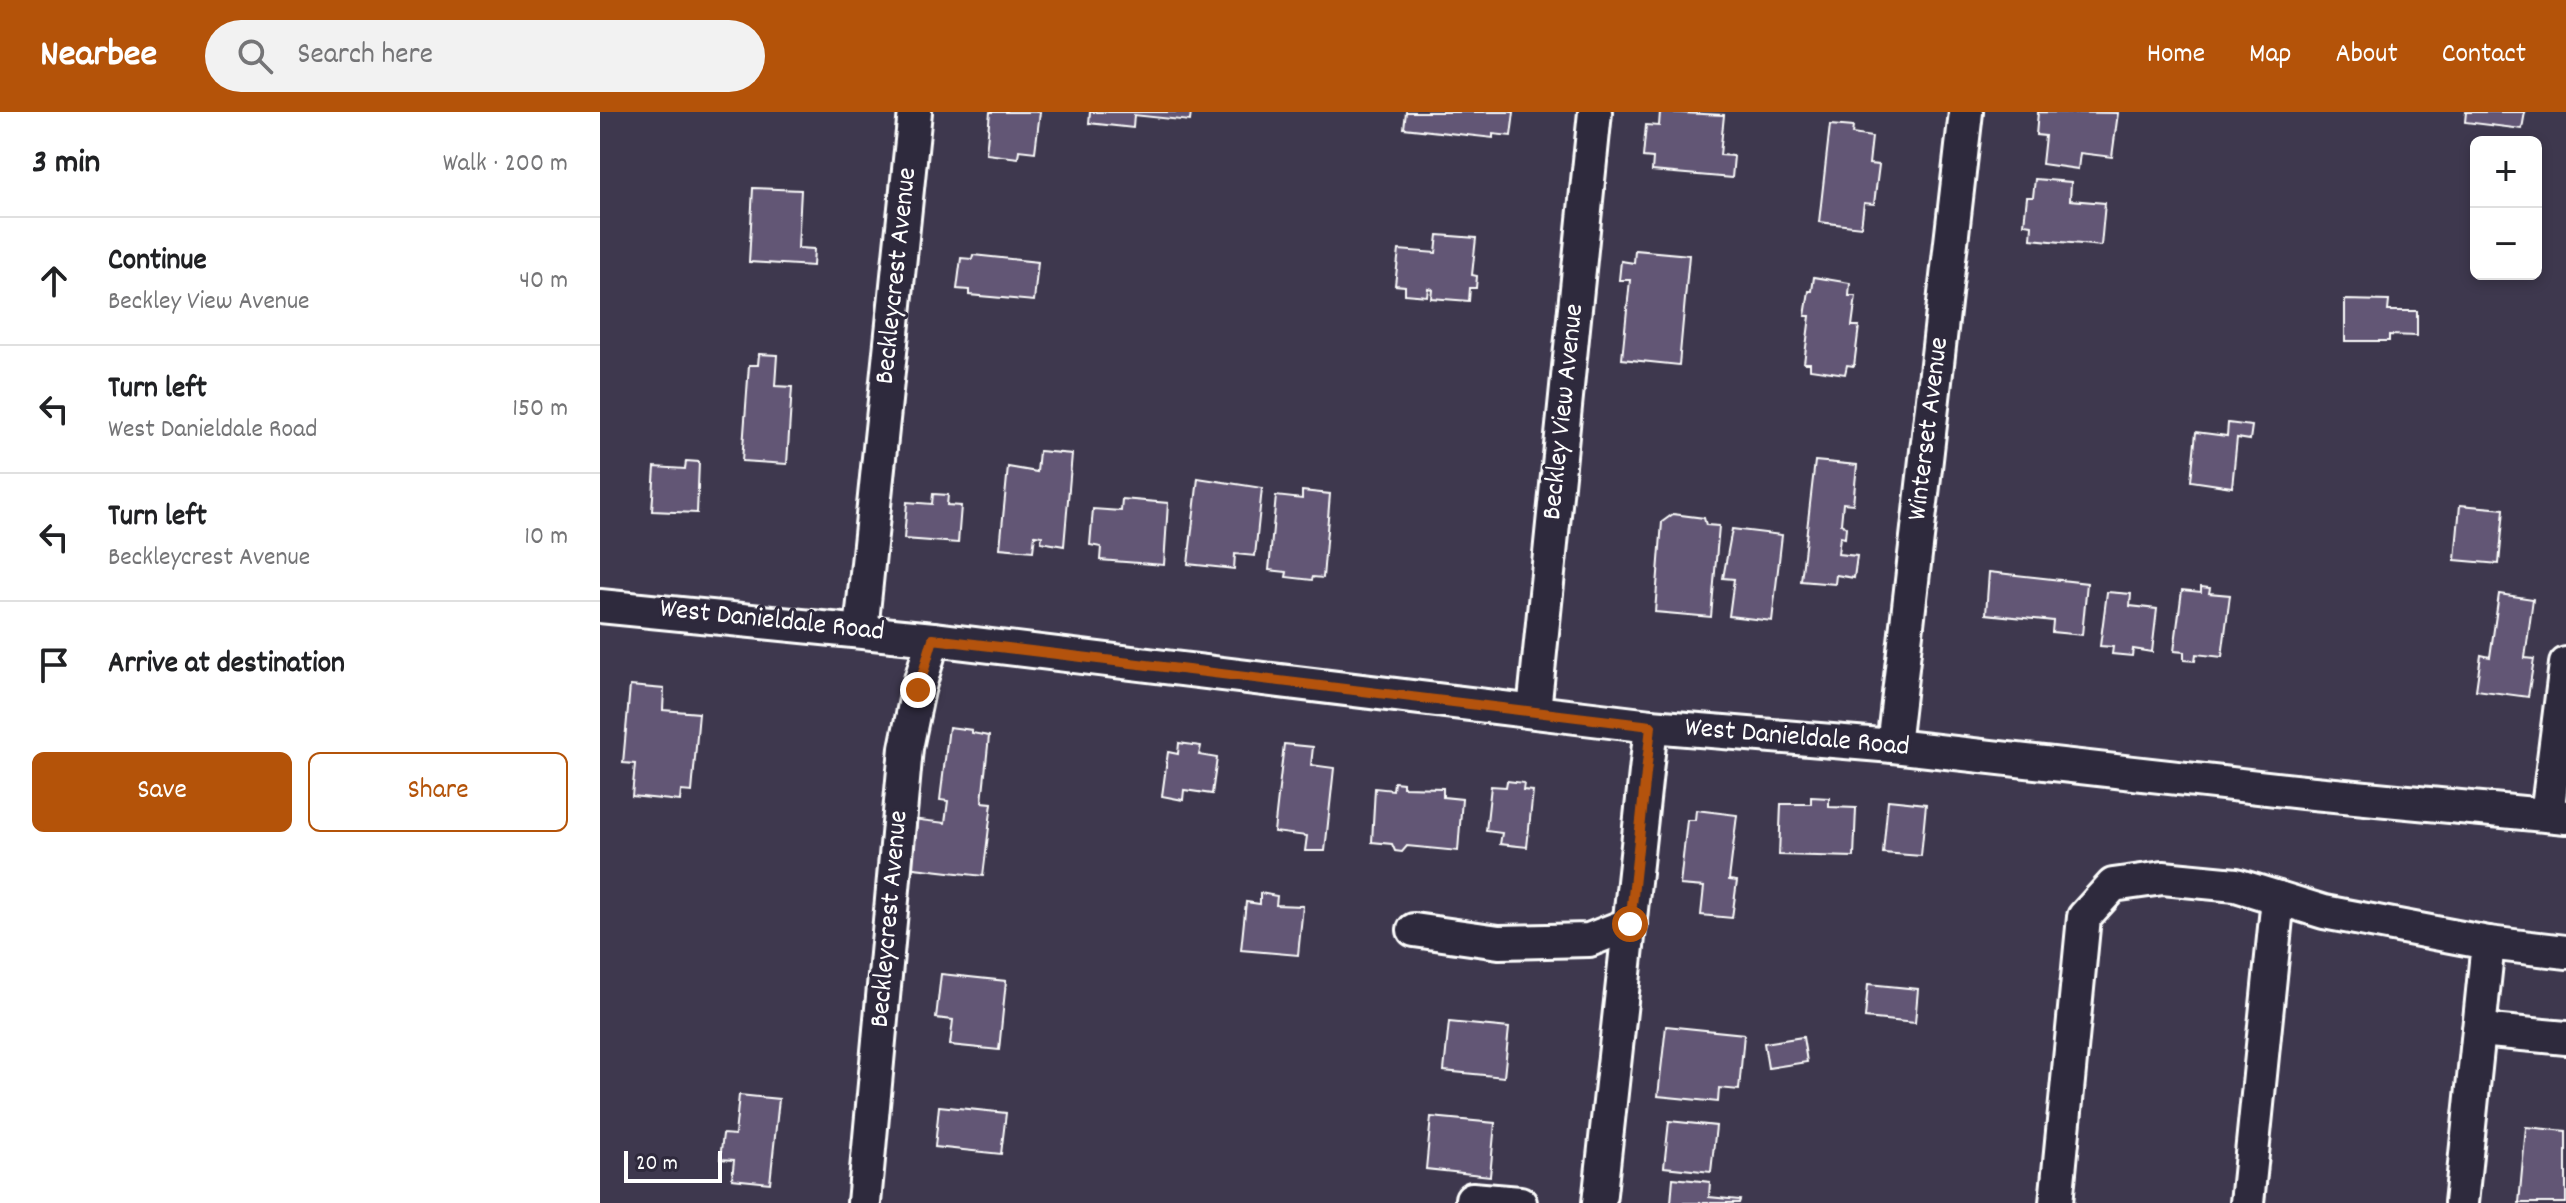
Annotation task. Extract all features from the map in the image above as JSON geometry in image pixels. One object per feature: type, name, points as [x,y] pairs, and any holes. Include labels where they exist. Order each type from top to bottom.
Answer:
[{"type":"street","name":"Beckleycrest Avenue","points":[[861,631],[915,112]]},
{"type":"street","name":"Beckley View Avenue","points":[[1534,711],[1595,112]]},
{"type":"street","name":"Winterset Avenue","points":[[1893,746],[1966,112]]},
{"type":"street","name":"West Danieldale Road","points":[[600,606],[933,639],[1651,726],[1893,746],[2557,816]]},
{"type":"street","name":"Beckleycrest Avenue","points":[[864,1203],[906,748],[933,639]]},
{"type":"street","points":[[2557,816],[2566,664]]},
{"type":"street","points":[[1599,1203],[1651,726]]},
{"type":"street","points":[[2056,1203],[2084,917],[2113,885],[2163,878],[2236,885],[2324,912],[2488,943],[2566,952]]},
{"type":"street","points":[[2247,1203],[2278,898]]},
{"type":"street","points":[[1414,930],[1499,942],[1589,940],[1630,924]]},
{"type":"street","points":[[2461,1203],[2488,943]]},
{"type":"street","points":[[2479,1030],[2566,1038]]},
{"type":"street","points":[[1472,1199],[1520,1203]]},
{"type":"building","points":[[990,112],[1040,112],[1035,152],[1019,150],[1018,158],[986,154]]},
{"type":"building","points":[[1090,112],[1191,112],[1190,121],[1134,115],[1133,128],[1089,123]]},
{"type":"building","points":[[1406,112],[1514,112],[1511,136],[1493,134],[1493,138],[1404,128]]},
{"type":"building","points":[[1660,112],[1724,115],[1720,155],[1734,156],[1732,178],[1652,171],[1653,158],[1643,157],[1646,125],[1659,126]]},
{"type":"building","points":[[2038,112],[2118,113],[2112,157],[2080,153],[2078,169],[2042,164],[2045,136],[2036,135]]},
{"type":"building","points":[[2466,112],[2525,112],[2522,129],[2465,122]]},
{"type":"building","points":[[1830,125],[1853,127],[1852,134],[1872,137],[1869,164],[1879,165],[1874,204],[1864,203],[1861,227],[1819,222]]},
{"type":"building","points":[[2035,179],[2071,182],[2070,200],[2105,203],[2101,246],[2031,239],[2032,225],[2024,224],[2027,197],[2033,197]]},
{"type":"building","points":[[753,188],[801,190],[798,248],[814,249],[813,266],[749,262]]},
{"type":"building","points":[[1438,235],[1476,238],[1472,275],[1477,276],[1476,288],[1470,288],[1469,301],[1431,298],[1432,289],[1428,288],[1427,296],[1405,294],[1405,286],[1395,285],[1399,250],[1436,253]]},
{"type":"building","points":[[1635,250],[1689,255],[1679,365],[1622,359],[1630,280],[1619,280],[1621,261],[1634,263]]},
{"type":"building","points":[[973,255],[1038,262],[1034,301],[969,295],[969,290],[957,289],[961,258],[972,259]]},
{"type":"building","points":[[1814,277],[1850,283],[1849,296],[1856,296],[1852,326],[1859,326],[1854,366],[1847,365],[1845,374],[1810,369],[1810,363],[1804,363],[1810,316],[1805,316]]},
{"type":"building","points":[[2345,300],[2389,301],[2388,311],[2417,311],[2417,336],[2389,335],[2389,341],[2345,341]]},
{"type":"building","points":[[759,354],[777,355],[775,386],[792,387],[787,464],[742,461],[749,365],[758,365]]},
{"type":"building","points":[[2228,423],[2252,426],[2250,440],[2237,438],[2232,487],[2191,481],[2196,432],[2227,436]]},
{"type":"building","points":[[1039,451],[1072,454],[1064,546],[1041,542],[1042,536],[1035,535],[1033,551],[1000,548],[1008,467],[1037,472]]},
{"type":"building","points":[[686,461],[699,462],[697,513],[652,511],[655,467],[685,469]]},
{"type":"building","points":[[1815,461],[1857,465],[1853,504],[1843,503],[1841,524],[1846,527],[1845,538],[1840,537],[1838,554],[1857,556],[1854,578],[1836,575],[1835,584],[1801,581]]},
{"type":"building","points":[[1198,478],[1262,488],[1255,556],[1235,554],[1234,569],[1188,564]]},
{"type":"building","points":[[1302,491],[1330,494],[1323,578],[1313,577],[1312,580],[1286,577],[1287,572],[1269,570],[1276,496],[1302,499]]},
{"type":"building","points":[[933,494],[948,495],[947,505],[961,506],[958,543],[904,539],[907,502],[932,504]]},
{"type":"building","points":[[1122,499],[1168,503],[1164,565],[1100,560],[1101,547],[1090,545],[1093,509],[1121,511]]},
{"type":"building","points":[[2460,505],[2504,509],[2499,564],[2455,560]]},
{"type":"building","points":[[1673,514],[1704,518],[1706,525],[1719,526],[1711,617],[1655,612],[1662,522]]},
{"type":"building","points":[[1732,529],[1782,535],[1772,621],[1729,616],[1734,579],[1723,578]]},
{"type":"building","points":[[1989,572],[2087,583],[2082,635],[2052,632],[2053,621],[1986,614]]},
{"type":"building","points":[[2201,587],[2210,588],[2209,593],[2230,595],[2222,657],[2196,654],[2195,661],[2184,660],[2184,652],[2174,651],[2182,590],[2201,592]]},
{"type":"building","points":[[2107,592],[2131,594],[2130,606],[2157,609],[2152,652],[2133,649],[2132,656],[2112,654],[2113,647],[2100,646]]},
{"type":"building","points":[[2499,594],[2533,599],[2525,658],[2534,659],[2528,697],[2476,690],[2481,655],[2490,657]]},
{"type":"building","points":[[630,686],[664,689],[663,710],[699,713],[692,792],[681,791],[680,801],[632,796],[635,764],[623,763]]},
{"type":"building","points":[[949,727],[989,736],[982,802],[992,803],[983,876],[906,867],[912,819],[945,823],[948,801],[940,800]]},
{"type":"building","points":[[1179,743],[1201,746],[1199,755],[1217,758],[1212,794],[1184,790],[1183,800],[1162,796],[1168,752],[1178,754]]},
{"type":"building","points":[[1284,744],[1313,747],[1311,765],[1334,768],[1325,851],[1305,851],[1307,836],[1274,832]]},
{"type":"building","points":[[1507,781],[1524,783],[1523,790],[1533,791],[1527,847],[1500,844],[1502,833],[1486,831],[1491,786],[1506,787]]},
{"type":"building","points":[[1394,782],[1403,783],[1403,787],[1443,788],[1443,797],[1462,799],[1458,851],[1407,846],[1402,852],[1395,851],[1392,844],[1372,842],[1375,788],[1393,790]]},
{"type":"building","points":[[1811,797],[1829,798],[1829,807],[1856,808],[1854,857],[1779,855],[1781,804],[1811,804]]},
{"type":"building","points":[[1888,800],[1926,804],[1921,856],[1883,853]]},
{"type":"building","points":[[1696,810],[1737,815],[1729,880],[1737,881],[1732,918],[1701,915],[1704,887],[1680,885],[1687,820],[1695,820]]},
{"type":"building","points":[[1260,893],[1277,896],[1276,905],[1303,906],[1298,955],[1241,950],[1246,902],[1260,904]]},
{"type":"building","points":[[941,974],[1006,981],[999,1050],[950,1045],[953,1020],[936,1018]]},
{"type":"building","points":[[1868,984],[1918,989],[1915,1023],[1865,1018]]},
{"type":"building","points":[[1449,1022],[1509,1028],[1504,1077],[1444,1071]]},
{"type":"building","points":[[1666,1026],[1744,1034],[1739,1090],[1719,1088],[1718,1102],[1658,1096]]},
{"type":"building","points":[[1803,1037],[1807,1062],[1768,1068],[1764,1043]]},
{"type":"building","points":[[739,1095],[779,1099],[770,1183],[732,1179],[734,1160],[720,1159],[723,1134],[735,1135]]},
{"type":"building","points":[[939,1106],[1006,1113],[1001,1154],[935,1147]]},
{"type":"building","points":[[1431,1117],[1495,1123],[1490,1176],[1426,1169]]},
{"type":"building","points":[[1669,1121],[1716,1126],[1711,1172],[1664,1167]]},
{"type":"building","points":[[2526,1127],[2566,1131],[2566,1203],[2519,1203]]},
{"type":"building","points":[[1673,1178],[1710,1182],[1709,1197],[1740,1200],[1739,1203],[1671,1203]]},
{"type":"route","points":[[918,690],[933,639],[1651,726],[1630,924]]}]
